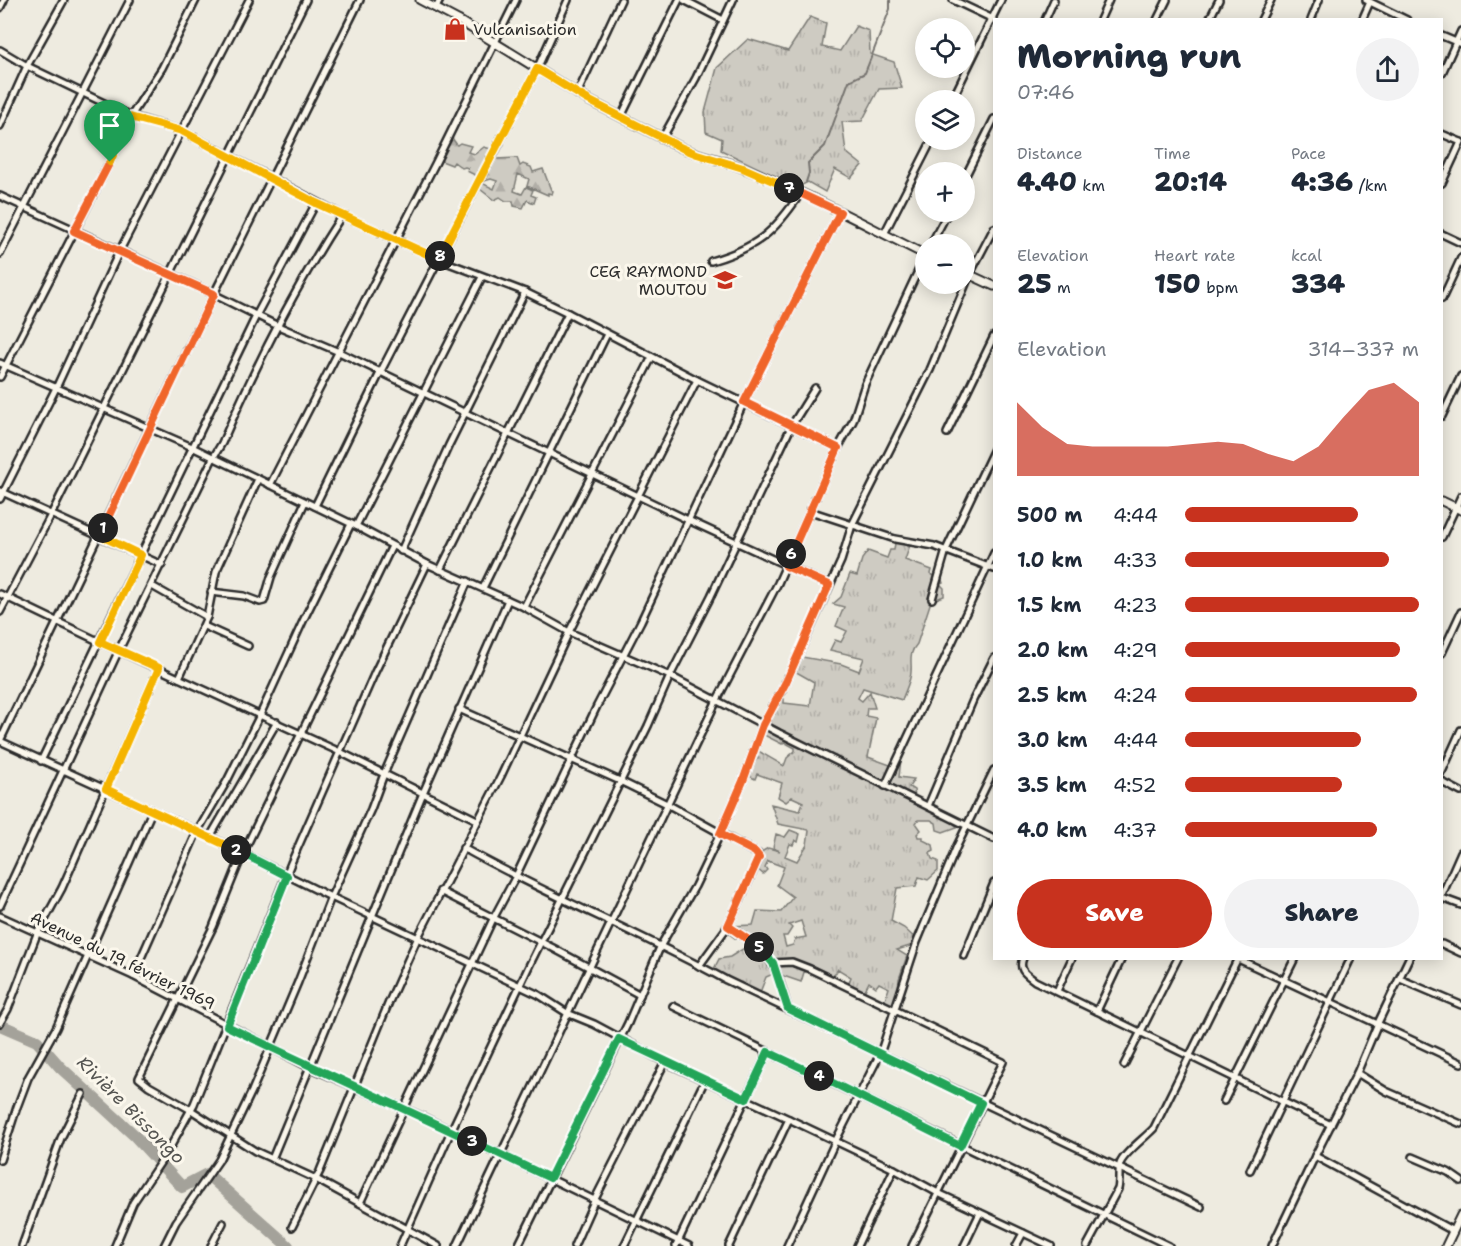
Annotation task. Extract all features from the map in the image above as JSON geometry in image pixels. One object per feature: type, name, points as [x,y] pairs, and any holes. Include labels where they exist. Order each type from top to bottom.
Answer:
[{"type":"street","points":[[0,8],[4,0]]},
{"type":"street","points":[[0,126],[27,66],[64,0]]},
{"type":"street","points":[[0,254],[130,0]]},
{"type":"street","points":[[0,377],[3,364],[110,162],[130,117],[162,68],[196,0]]},
{"type":"street","points":[[0,499],[2,491],[56,388],[119,252],[249,0]]},
{"type":"street","points":[[0,612],[52,513],[306,0]]},
{"type":"street","points":[[360,0],[214,294],[0,741],[210,837],[287,876],[539,995],[567,1013],[594,1024],[665,1062],[894,1169],[938,1193],[1051,1246]]},
{"type":"street","points":[[420,0],[577,94],[621,117],[697,154],[743,168],[840,212],[915,250]]},
{"type":"street","points":[[436,8],[440,0]]},
{"type":"street","points":[[270,485],[516,0]]},
{"type":"street","points":[[315,506],[380,373],[537,69],[568,0]]},
{"type":"street","points":[[577,94],[621,0]]},
{"type":"street","points":[[621,117],[682,0],[723,20]]},
{"type":"street","points":[[663,137],[696,78],[734,0]]},
{"type":"street","points":[[953,0],[993,19],[957,90]]},
{"type":"street","points":[[993,18],[1001,0]]},
{"type":"street","points":[[1046,18],[1054,0]]},
{"type":"street","points":[[1101,18],[1109,0]]},
{"type":"street","points":[[1158,18],[1167,0]]},
{"type":"street","points":[[1210,18],[1219,0]]},
{"type":"street","points":[[1261,18],[1271,0]]},
{"type":"street","points":[[1312,18],[1319,0]]},
{"type":"street","points":[[1363,18],[1368,1],[1403,18]]},
{"type":"street","points":[[1443,71],[1459,43],[1461,32]]},
{"type":"street","points":[[1443,36],[1459,43]]},
{"type":"street","points":[[0,50],[27,66],[130,117],[182,131],[342,215],[438,259],[525,292],[838,448]]},
{"type":"street","points":[[972,162],[993,121]]},
{"type":"street","points":[[1443,134],[1461,142],[1443,181]]},
{"type":"street","points":[[884,234],[927,150]]},
{"type":"street","points":[[711,261],[737,253],[762,238],[780,221],[800,194]]},
{"type":"street","points":[[0,196],[24,205],[74,231],[257,314],[278,326],[339,352],[688,520],[829,585]]},
{"type":"street","points":[[41,761],[257,314],[316,203]]},
{"type":"street","points":[[360,1203],[570,759],[624,655],[744,402],[840,212]]},
{"type":"street","points":[[0,906],[119,650],[278,326],[342,215]]},
{"type":"street","points":[[975,260],[993,230]]},
{"type":"street","points":[[1443,234],[1461,243]]},
{"type":"street","points":[[1443,296],[1461,258]]},
{"type":"street","points":[[457,1246],[717,700],[786,566],[838,448],[853,421],[865,384],[915,276]]},
{"type":"street","points":[[133,976],[197,832],[227,781],[304,619],[424,393],[482,277]]},
{"type":"street","points":[[975,277],[993,286]]},
{"type":"street","points":[[401,550],[449,445],[525,292]]},
{"type":"street","points":[[518,1246],[640,995],[661,945],[695,886],[720,834],[743,781],[763,725],[786,682],[841,561],[852,525],[930,370],[959,294]]},
{"type":"street","points":[[440,570],[568,313]]},
{"type":"street","points":[[483,588],[607,334]]},
{"type":"street","points":[[947,432],[993,338]]},
{"type":"street","points":[[524,607],[652,357]]},
{"type":"street","points":[[3,364],[192,447],[354,525],[427,564],[524,607],[569,632],[670,676],[763,725],[993,838]]},
{"type":"street","points":[[1443,414],[1461,376]]},
{"type":"street","points":[[292,1227],[316,1179],[418,938],[520,736],[569,632],[698,380]]},
{"type":"street","points":[[400,1246],[451,1131],[541,942],[737,543],[792,425],[815,388]]},
{"type":"street","points":[[932,599],[946,550],[993,451]]},
{"type":"street","points":[[179,678],[204,626],[220,563],[258,479]]},
{"type":"street","points":[[2,491],[162,565]]},
{"type":"street","points":[[1443,535],[1458,508],[1461,496]]},
{"type":"street","points":[[1443,501],[1458,508]]},
{"type":"street","points":[[211,592],[264,601],[270,577],[305,502]]},
{"type":"street","points":[[810,512],[895,539],[946,550],[993,568]]},
{"type":"street","points":[[392,546],[243,853],[213,927],[140,1078],[156,1091],[191,1110],[255,1151],[316,1179],[438,1246]]},
{"type":"street","points":[[885,786],[993,555]]},
{"type":"street","points":[[115,1246],[133,1203],[168,1151],[191,1110],[340,752],[375,672],[427,564]]},
{"type":"street","points":[[164,1246],[176,1222],[219,1160],[232,1135],[298,982],[331,897],[468,581]]},
{"type":"street","points":[[152,586],[207,617]]},
{"type":"street","points":[[0,594],[277,722],[477,820]]},
{"type":"street","points":[[272,1159],[423,793],[508,600]]},
{"type":"street","points":[[1443,651],[1461,612]]},
{"type":"street","points":[[204,626],[248,646]]},
{"type":"street","points":[[928,807],[964,719],[993,659]]},
{"type":"street","points":[[0,1023],[8,1009],[37,933],[62,888],[159,668]]},
{"type":"street","points":[[459,709],[620,781],[755,852],[759,857],[728,926],[699,966]]},
{"type":"street","points":[[210,837],[277,722]]},
{"type":"street","points":[[1443,770],[1461,730]]},
{"type":"street","points":[[787,1246],[835,1142],[880,1054],[916,942],[993,772]]},
{"type":"street","points":[[1443,783],[1461,792]]},
{"type":"street","points":[[0,1160],[16,1107],[28,1078],[56,1028],[152,811]]},
{"type":"street","points":[[463,848],[699,966],[1201,1207]]},
{"type":"street","points":[[1443,894],[1461,852]]},
{"type":"street","points":[[964,956],[993,885]]},
{"type":"street","points":[[441,891],[640,995]]},
{"type":"street","points":[[1443,896],[1461,905]]},
{"type":"street","name":"Avenue du 19 février 1969","points":[[0,916],[133,976],[309,1067],[403,1108],[595,1199],[677,1244],[689,1246]]},
{"type":"street","points":[[728,926],[754,942],[773,963],[788,1009]]},
{"type":"street","points":[[1443,944],[1461,953]]},
{"type":"street","points":[[1022,960],[1020,967],[1035,981],[1331,1125]]},
{"type":"street","points":[[1057,990],[1071,960]]},
{"type":"street","points":[[1097,1011],[1121,960]]},
{"type":"street","points":[[1124,1065],[1177,960]]},
{"type":"street","points":[[1087,1246],[1118,1189],[1120,1163],[1154,1128],[1236,960]]},
{"type":"street","points":[[1239,960],[1461,1063]]},
{"type":"street","points":[[1224,1101],[1294,960]]},
{"type":"street","points":[[1250,1170],[1350,960]]},
{"type":"street","points":[[1272,1246],[1358,1073],[1377,1023],[1408,960]]},
{"type":"street","points":[[773,963],[792,963],[801,966],[896,1009],[1003,1062],[912,1246]]},
{"type":"street","points":[[1400,979],[1461,1005]]},
{"type":"street","points":[[673,1006],[1169,1246]]},
{"type":"street","points":[[677,1244],[768,1052]]},
{"type":"street","points":[[574,1246],[595,1199],[665,1062]]},
{"type":"street","points":[[1358,1073],[1386,1091],[1461,1124]]},
{"type":"street","points":[[624,1246],[705,1080]]},
{"type":"street","points":[[22,1246],[61,1138],[83,1094]]},
{"type":"street","points":[[729,1246],[789,1119]]},
{"type":"street","points":[[1315,1156],[1453,1230]]},
{"type":"street","points":[[1413,1157],[1448,1172],[1461,1181]]},
{"type":"street","points":[[857,1246],[894,1169]]},
{"type":"street","points":[[964,1246],[980,1213]]},
{"type":"street","points":[[1446,1246],[1461,1215]]},
{"type":"street","points":[[211,1246],[223,1223]]},
{"type":"street","points":[[1016,1246],[1023,1233]]},
{"type":"green space","points":[[810,17],[826,23],[822,47],[840,51],[856,26],[869,31],[870,54],[894,62],[902,88],[879,89],[862,121],[842,122],[846,152],[862,165],[851,178],[835,169],[825,192],[808,182],[798,187],[721,150],[722,139],[706,132],[705,112],[717,68],[748,39],[788,51]]},
{"type":"green space","points":[[452,138],[457,145],[460,143],[471,146],[468,152],[475,154],[484,147],[491,149],[495,142],[504,144],[496,159],[517,158],[520,166],[523,164],[531,167],[533,172],[543,169],[553,191],[552,194],[548,193],[548,195],[527,186],[529,179],[518,174],[514,191],[522,194],[526,187],[533,190],[531,195],[536,197],[534,203],[527,200],[523,208],[514,206],[513,201],[506,201],[500,197],[494,200],[480,189],[482,183],[494,189],[497,181],[491,179],[484,181],[483,176],[479,177],[467,171],[468,168],[462,168],[454,162],[452,165],[439,160],[447,140]]},
{"type":"green space","points":[[896,536],[911,542],[905,560],[932,570],[931,574],[942,580],[943,583],[940,584],[944,588],[944,596],[931,601],[917,644],[911,654],[911,675],[902,700],[863,688],[858,698],[862,701],[870,692],[875,708],[867,708],[866,716],[876,718],[868,757],[890,765],[895,764],[898,751],[902,750],[899,777],[914,779],[909,787],[914,790],[915,797],[957,827],[943,832],[937,830],[936,823],[931,820],[918,820],[916,823],[921,830],[917,834],[918,837],[923,837],[923,840],[933,845],[934,851],[930,853],[932,859],[938,861],[938,871],[928,880],[919,877],[916,886],[897,888],[891,921],[904,928],[918,941],[916,944],[897,950],[907,956],[899,979],[897,999],[893,1006],[884,1003],[889,988],[879,983],[876,987],[869,982],[864,992],[848,985],[851,977],[838,969],[833,977],[805,969],[801,982],[775,973],[766,977],[759,995],[713,971],[719,959],[730,957],[751,944],[738,936],[736,939],[728,933],[731,926],[753,925],[757,911],[781,912],[793,897],[777,885],[784,867],[768,861],[765,867],[767,870],[763,874],[756,868],[761,852],[768,848],[780,851],[773,848],[776,834],[785,837],[790,830],[800,834],[798,842],[795,840],[793,845],[790,844],[785,856],[797,861],[807,845],[809,830],[778,824],[771,804],[800,811],[803,802],[792,797],[786,802],[778,797],[782,783],[757,774],[755,779],[751,777],[748,770],[758,758],[754,753],[755,749],[784,766],[787,758],[795,751],[795,748],[784,742],[782,744],[760,733],[763,727],[810,746],[766,721],[770,712],[775,714],[776,710],[771,710],[778,697],[784,699],[784,703],[810,706],[814,682],[791,669],[797,656],[841,664],[859,671],[864,658],[830,650],[835,640],[841,642],[847,631],[836,626],[844,607],[833,604],[841,597],[850,574],[857,576],[862,559],[868,551],[887,558],[890,550],[894,550]],"holes":[[[801,921],[806,937],[795,939],[793,945],[786,947],[783,936],[787,936],[792,928],[789,925]]]},
{"type":"waterway","points":[[806,182],[809,173],[808,163],[825,146],[849,81],[865,73],[890,9],[890,0]]},
{"type":"waterway","name":"Rivière Bissongo","points":[[0,1025],[37,1041],[60,1067],[134,1135],[182,1187],[207,1174],[288,1246]]},
{"type":"place","name":"Vulcanisation","points":[[455,29]]},
{"type":"place","name":"CEG RAYMOND MOUTOU","points":[[725,280]]},
{"type":"route","points":[[537,69],[588,100],[682,148],[743,168],[840,212],[744,402],[838,448],[786,566],[829,585],[786,682],[763,725],[743,781],[720,834],[755,852],[759,857],[728,926],[754,942],[773,963],[788,1009],[981,1103],[960,1146],[768,1052],[746,1099],[619,1039],[550,1178],[403,1108],[309,1067],[227,1026],[287,876],[106,789],[159,668],[100,642],[141,555],[99,535],[214,294],[74,231],[110,162],[130,117],[182,131],[316,203],[438,259],[537,69]]}]
